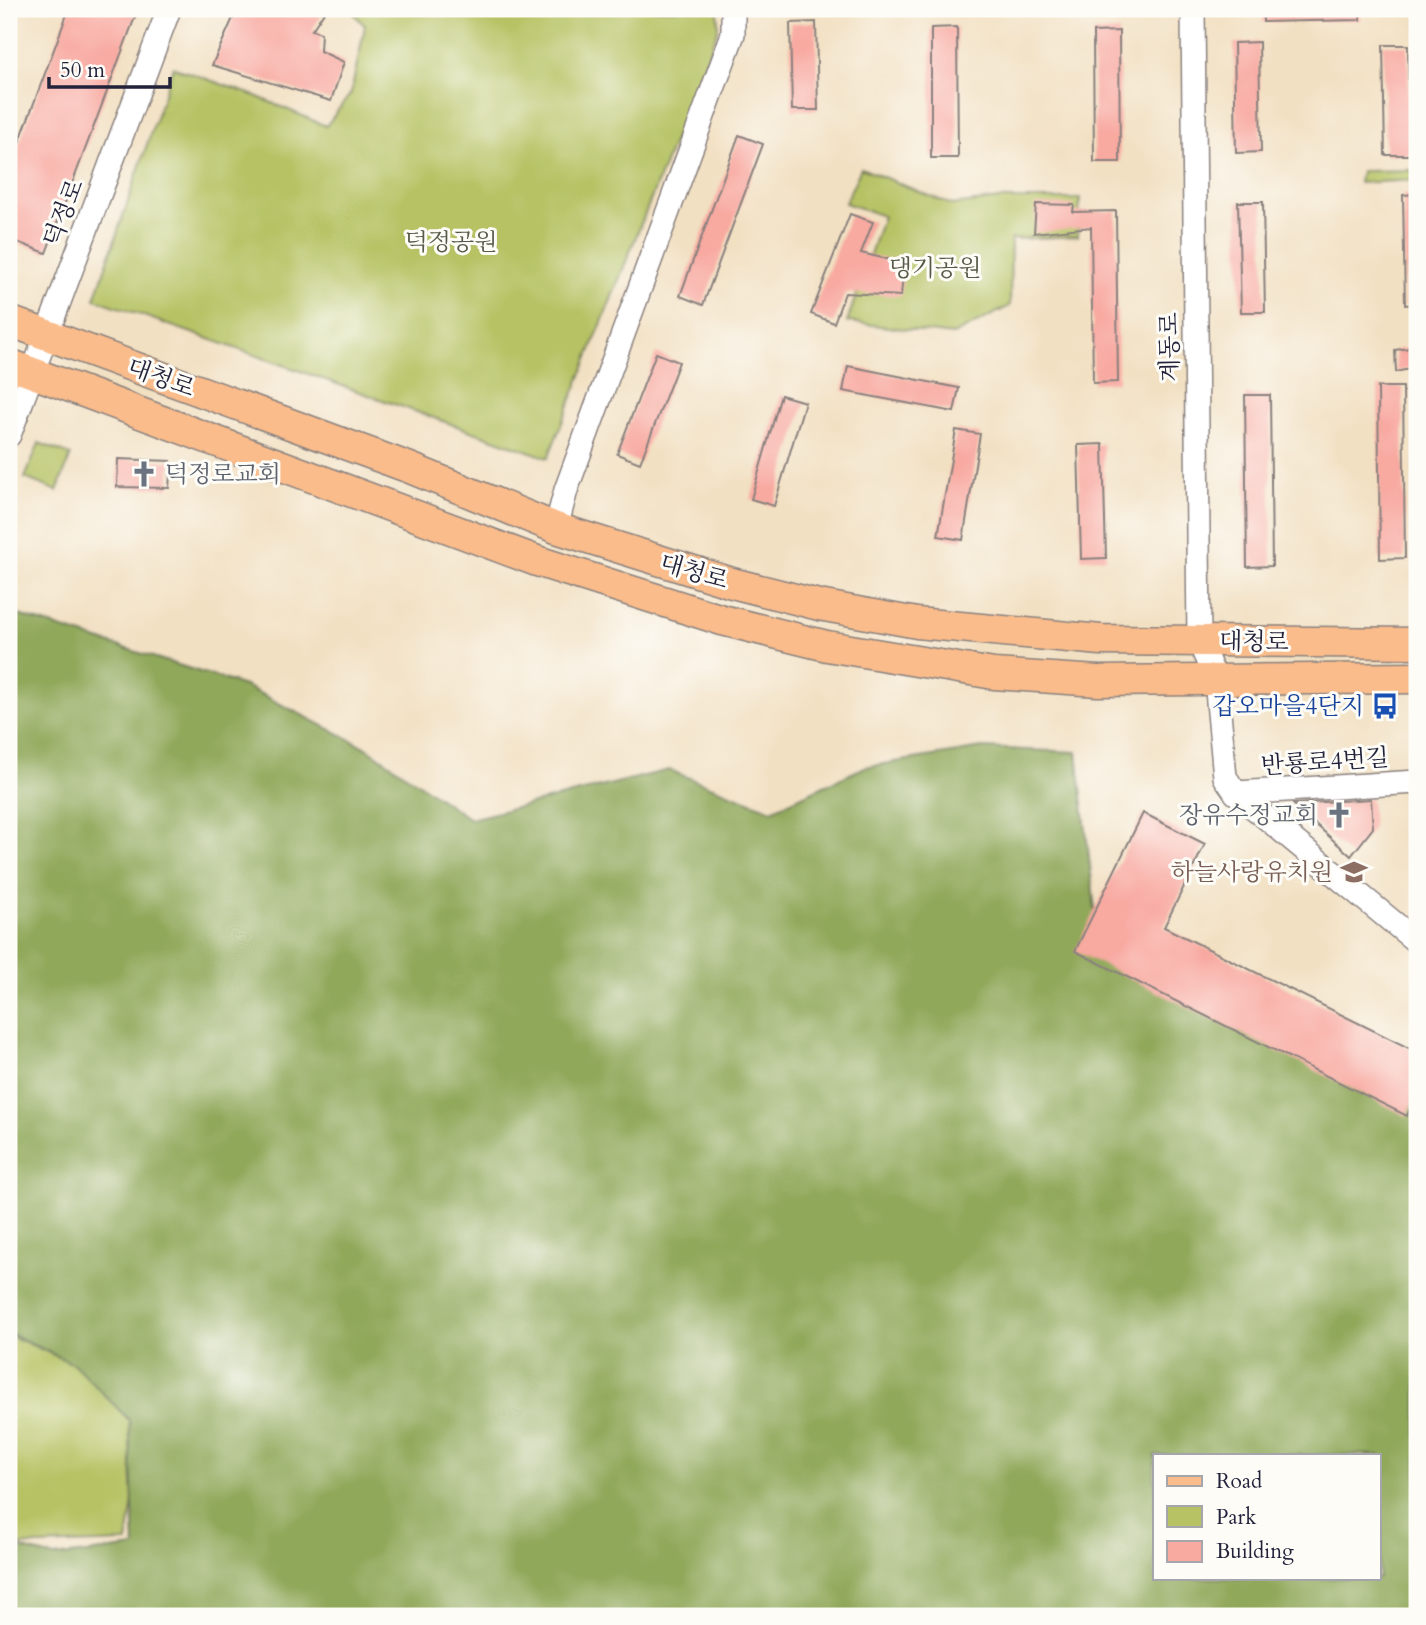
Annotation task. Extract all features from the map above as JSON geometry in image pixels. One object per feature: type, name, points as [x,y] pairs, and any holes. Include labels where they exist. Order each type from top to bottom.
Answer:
[{"type":"main road","name":"대청로","points":[[9,321],[410,468],[556,528],[732,583],[819,605],[917,623],[1101,640],[1417,643]]},
{"type":"main road","name":"대청로","points":[[20,369],[537,561],[722,621],[827,646],[994,674],[1098,681],[1417,678]]},
{"type":"street","points":[[556,528],[575,464],[733,34],[733,9]]},
{"type":"street","name":"계동로","points":[[1193,9],[1199,641],[1216,680],[1225,777],[1236,793]]},
{"type":"street","name":"덕정로","points":[[9,435],[20,369],[46,335],[166,10]]},
{"type":"street","name":"반룡로4번길","points":[[1236,793],[1417,782]]},
{"type":"street","points":[[1236,793],[1417,942]]},
{"type":"green space","name":"덕정공원","points":[[350,9],[718,9],[718,30],[548,458],[95,299],[173,67],[258,97],[326,126],[351,93],[365,26]]},
{"type":"green space","name":"댕기공원","points":[[861,168],[952,205],[1000,199],[1080,199],[1078,236],[1011,239],[1010,306],[953,335],[847,322],[883,216],[845,203]]},
{"type":"green space","points":[[1417,170],[1417,180],[1359,183],[1361,171]]},
{"type":"green space","points":[[39,443],[71,455],[57,491],[25,478]]},
{"type":"green space","points":[[9,612],[245,686],[367,748],[470,819],[669,770],[772,810],[865,767],[982,748],[1077,752],[1101,962],[1417,1102],[1417,1593],[1408,1616],[9,1616],[9,1545],[54,1557],[135,1547],[129,1420],[74,1364],[9,1333]]},
{"type":"green space","points":[[1411,796],[1417,796],[1417,868],[1406,851]]},
{"type":"green space","points":[[9,1335],[74,1364],[146,1408],[127,1542],[9,1546]]},
{"type":"building","points":[[69,9],[138,9],[46,253],[9,239],[9,170]]},
{"type":"building","points":[[237,9],[326,9],[312,30],[321,33],[320,51],[344,62],[331,101],[212,65]]},
{"type":"building","points":[[1263,9],[1360,9],[1360,20],[1263,22]]},
{"type":"building","points":[[816,22],[818,110],[792,110],[790,23]]},
{"type":"building","points":[[957,27],[958,158],[931,158],[931,28]]},
{"type":"building","points":[[1119,31],[1120,162],[1094,162],[1093,32]]},
{"type":"building","points":[[1259,42],[1261,152],[1236,153],[1234,43]]},
{"type":"building","points":[[1383,45],[1408,45],[1410,155],[1385,155]]},
{"type":"building","points":[[739,135],[763,144],[703,305],[680,296]]},
{"type":"building","points":[[1417,194],[1417,304],[1405,305],[1403,195]]},
{"type":"building","points":[[1238,202],[1263,202],[1265,312],[1241,312]]},
{"type":"building","points":[[1036,204],[1074,205],[1073,212],[1116,211],[1118,382],[1093,383],[1091,227],[1034,233]]},
{"type":"building","points":[[850,214],[873,222],[861,253],[904,263],[901,296],[845,293],[834,323],[811,314]]},
{"type":"building","points":[[1411,348],[1409,369],[1396,372],[1395,350]]},
{"type":"building","points":[[656,353],[679,362],[640,463],[617,454]]},
{"type":"building","points":[[848,366],[959,388],[954,412],[843,391]]},
{"type":"building","points":[[1378,387],[1403,387],[1405,558],[1380,559]]},
{"type":"building","points":[[781,395],[805,402],[774,506],[751,499]]},
{"type":"building","points":[[1245,395],[1270,395],[1272,566],[1247,567]]},
{"type":"building","points":[[956,430],[980,434],[963,540],[938,536]]},
{"type":"building","points":[[1103,444],[1106,558],[1081,559],[1078,445]]},
{"type":"building","name":"덕정로교회","points":[[118,459],[171,461],[169,488],[117,487]]},
{"type":"building","name":"장유수정교회","points":[[1371,799],[1373,828],[1351,856],[1293,804]]},
{"type":"building","points":[[1143,813],[1205,844],[1164,927],[1417,1052],[1417,1094],[1407,1116],[1075,951]]},
{"type":"place","name":"덕정로교회","points":[[144,474]]},
{"type":"place","name":"갑오마을4단지","points":[[1385,706]]},
{"type":"place","name":"장유수정교회","points":[[1339,815]]},
{"type":"place","name":"하늘사랑유치원","points":[[1354,872]]}]
